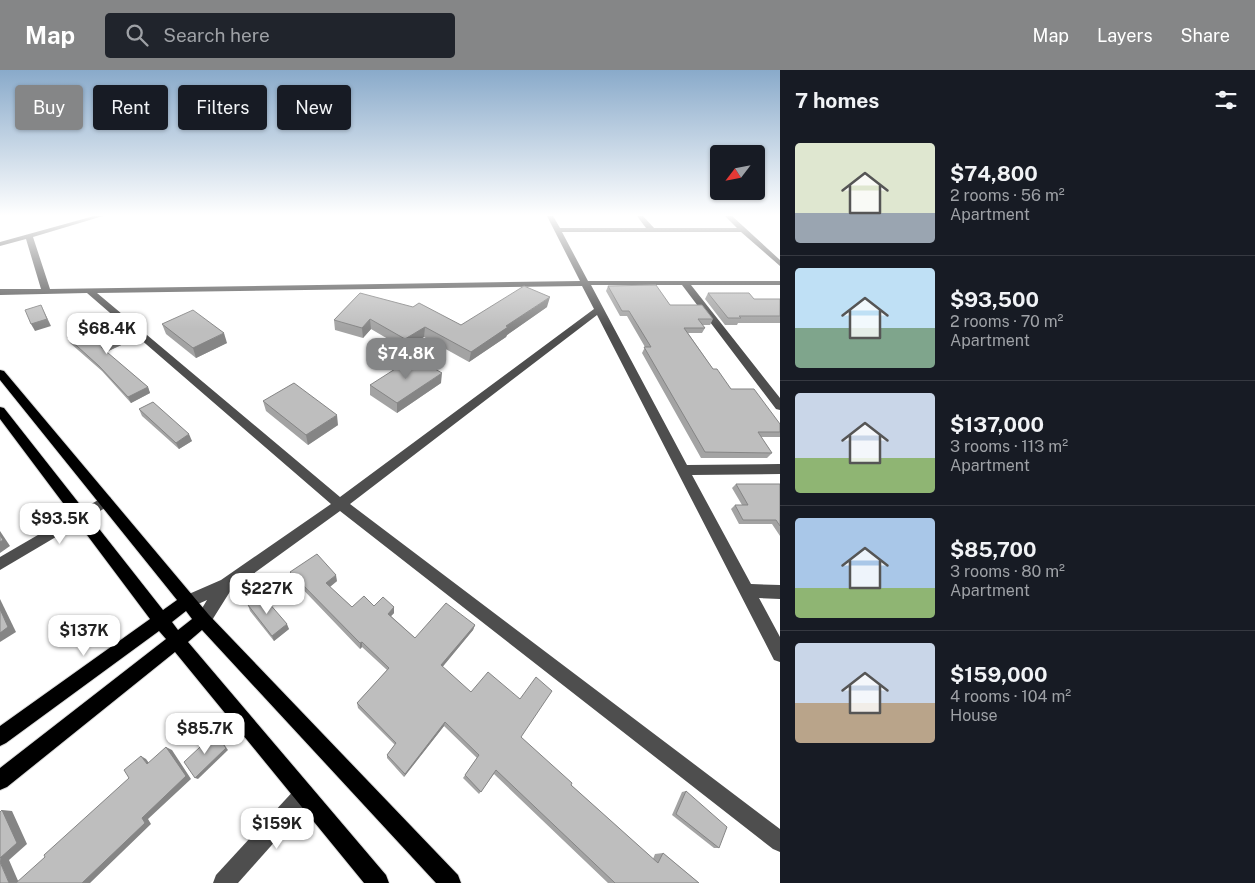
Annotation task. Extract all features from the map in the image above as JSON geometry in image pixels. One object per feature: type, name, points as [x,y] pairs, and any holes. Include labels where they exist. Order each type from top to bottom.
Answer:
[{"type":"main road","points":[[0,373],[187,602],[450,883]]},
{"type":"main road","points":[[0,412],[176,640],[378,883]]},
{"type":"main road","points":[[0,738],[187,602]]},
{"type":"main road","points":[[0,780],[203,620]]},
{"type":"street","points":[[35,254],[46,291]]},
{"type":"street","points":[[569,254],[780,654]]},
{"type":"street","points":[[769,254],[780,264]]},
{"type":"street","points":[[0,292],[584,283],[780,283]]},
{"type":"street","points":[[685,284],[780,406]]},
{"type":"street","points":[[88,290],[340,504],[780,842]]},
{"type":"street","points":[[187,602],[226,585],[340,504],[598,310]]},
{"type":"street","points":[[683,470],[780,469]]},
{"type":"street","points":[[0,564],[106,501]]},
{"type":"street","points":[[203,620],[226,585]]},
{"type":"street","points":[[747,591],[780,592]]},
{"type":"street","points":[[224,883],[304,794]]},
{"type":"building","points":[[656,285],[670,305],[702,305],[713,319],[698,319],[705,328],[684,328],[713,369],[717,369],[731,389],[754,389],[780,424],[780,432],[758,432],[772,453],[705,452],[644,347],[651,347],[629,311],[622,311],[608,286]]},
{"type":"building","points":[[524,286],[550,297],[471,352],[425,327],[405,339],[370,319],[362,328],[334,320],[360,293],[413,307],[419,303],[461,325]]},
{"type":"building","points":[[708,293],[749,293],[754,299],[780,299],[780,316],[739,316],[741,318],[728,318]]},
{"type":"building","points":[[41,305],[47,319],[31,324],[25,310]]},
{"type":"building","points":[[193,310],[224,333],[193,348],[162,324]]},
{"type":"building","points":[[108,320],[128,335],[101,347],[148,387],[128,397],[99,366],[67,337]]},
{"type":"building","points":[[414,357],[442,373],[397,403],[370,385]]},
{"type":"building","points":[[294,383],[337,415],[306,435],[263,401]]},
{"type":"building","points":[[153,402],[189,434],[176,443],[139,409]]},
{"type":"building","points":[[736,484],[780,484],[780,526],[776,520],[743,520],[735,505],[748,505]]},
{"type":"building","points":[[317,554],[336,575],[326,583],[352,607],[364,596],[374,606],[383,597],[394,607],[388,614],[415,638],[446,603],[475,625],[441,665],[471,692],[488,672],[520,699],[536,677],[552,691],[521,737],[658,863],[663,853],[699,883],[615,883],[496,770],[481,792],[465,775],[479,755],[445,722],[405,774],[387,755],[396,743],[357,703],[389,668],[362,642],[360,643],[290,572]]},
{"type":"building","points":[[262,595],[287,624],[272,636],[248,605]]},
{"type":"building","points":[[0,609],[8,627],[0,633]]},
{"type":"building","points":[[215,733],[226,748],[195,778],[184,762]]},
{"type":"building","points":[[166,747],[186,776],[142,818],[145,823],[82,883],[16,883],[129,778],[124,770],[141,756],[147,764]]},
{"type":"building","points":[[686,791],[727,827],[719,848],[676,814]]},
{"type":"building","points":[[2,810],[17,843],[0,858],[0,812]]},
{"type":"building","points":[[0,862],[9,883],[0,883]]}]
